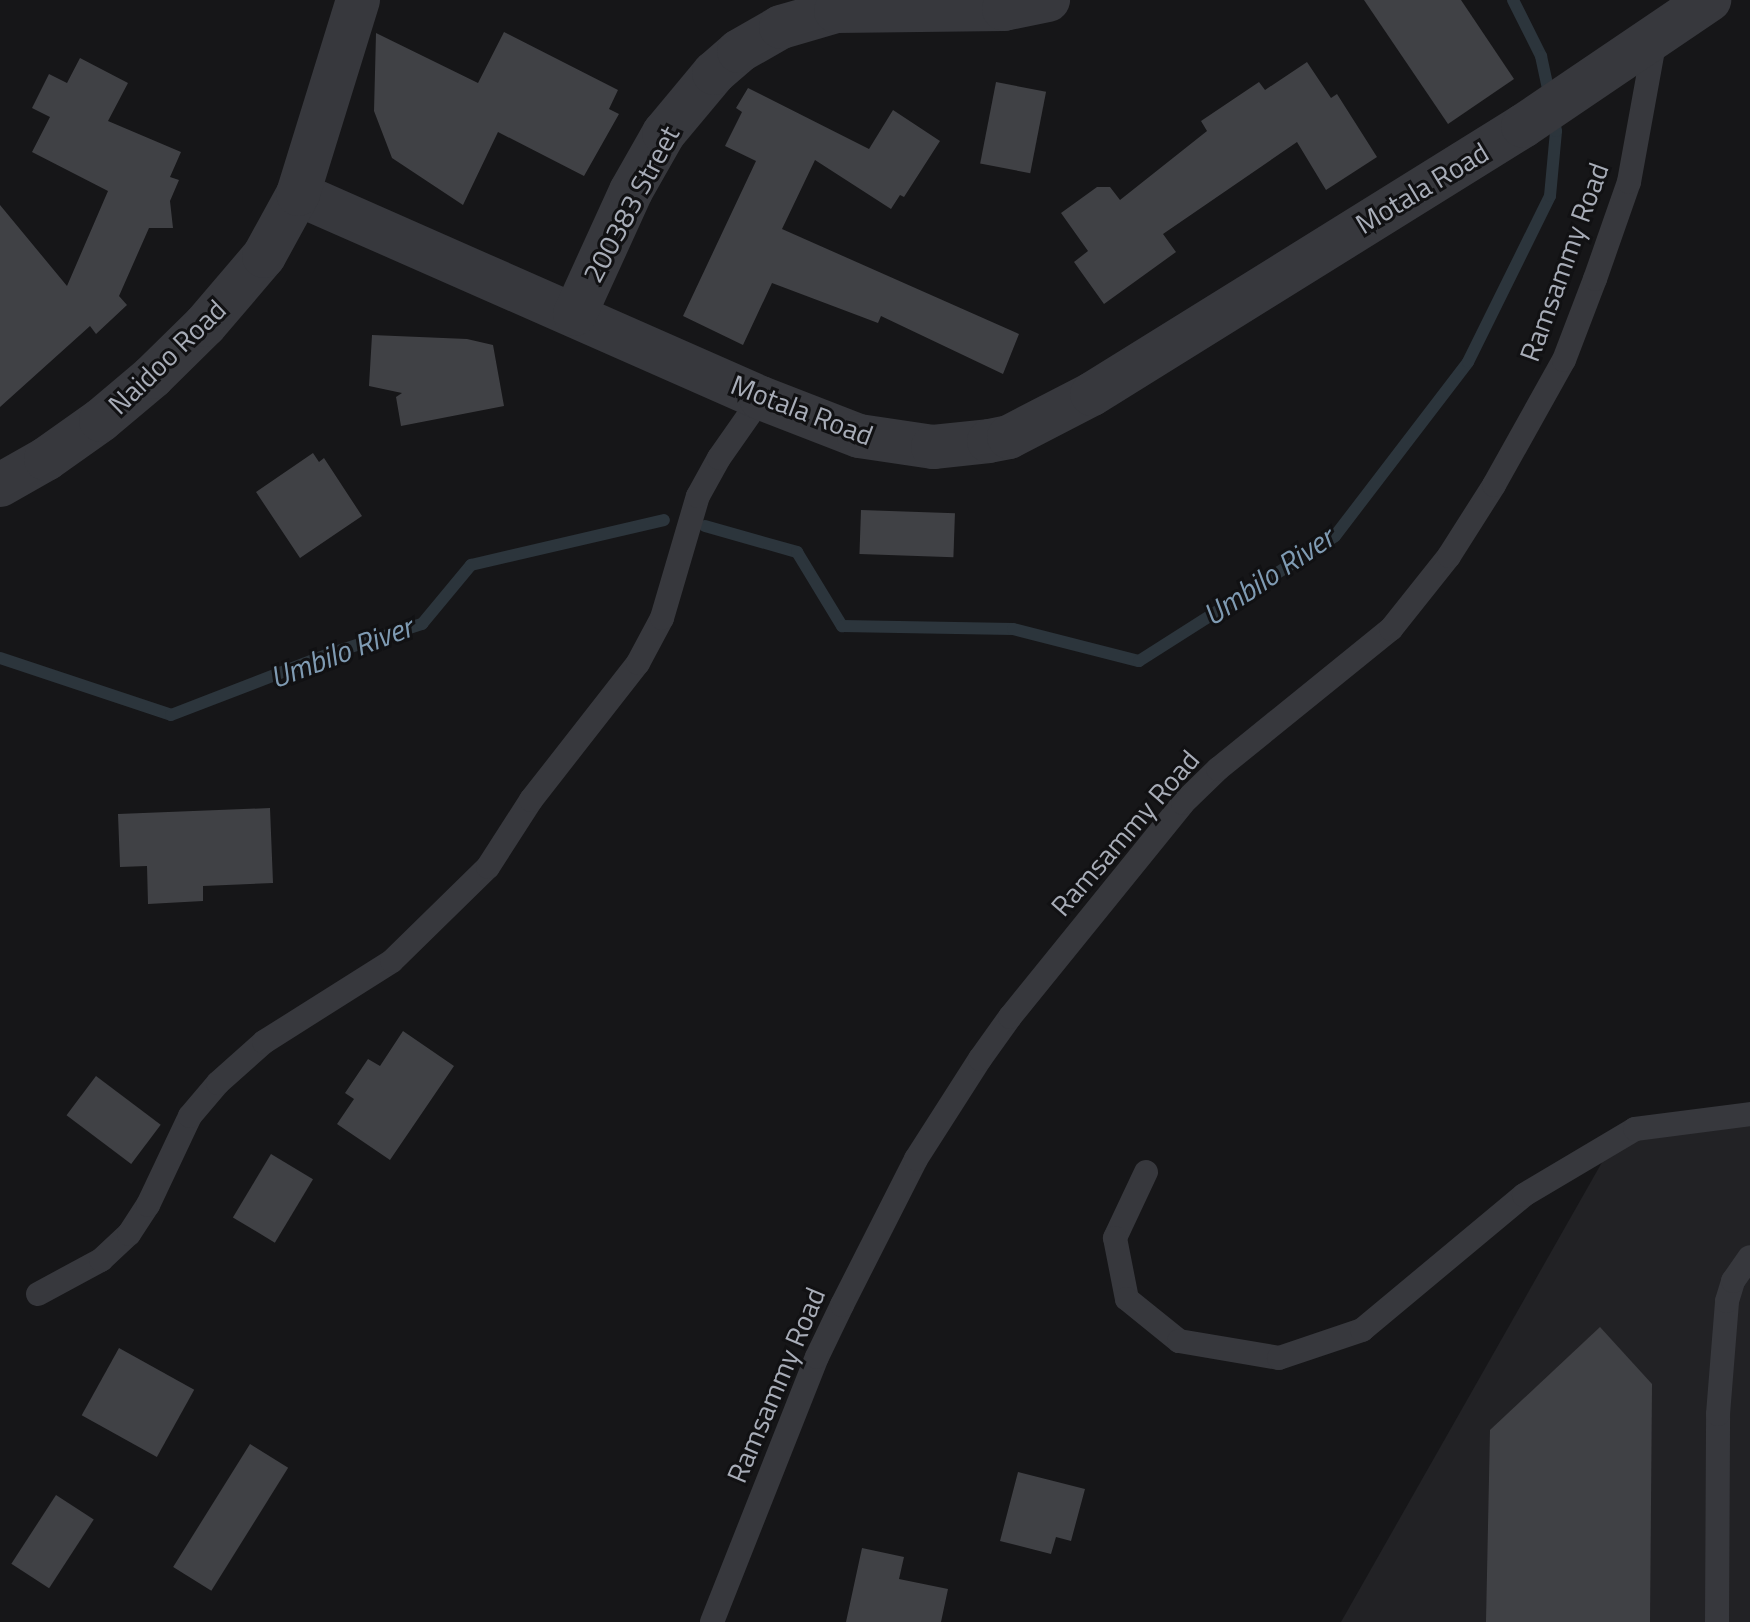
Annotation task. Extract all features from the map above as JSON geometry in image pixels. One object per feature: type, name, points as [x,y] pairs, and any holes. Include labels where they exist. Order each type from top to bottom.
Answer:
[{"type":"street","points":[[298,194],[358,0]]},
{"type":"street","name":"200383 Street","points":[[575,314],[631,191],[664,133],[714,73],[739,51],[781,27],[836,11],[1004,9],[1048,0]]},
{"type":"street","name":"Motala Road","points":[[298,194],[761,398],[859,436],[897,444],[944,446],[1009,437],[1092,394],[1523,126],[1709,0]]},
{"type":"street","name":"Naidoo Road","points":[[0,485],[79,436],[152,377],[205,325],[264,256],[298,194]]},
{"type":"lane","name":"Ramsammy Road","points":[[712,1622],[836,1318],[916,1159],[980,1059],[1020,1004],[1183,803],[1218,769],[1391,629],[1449,556],[1494,485],[1564,360],[1595,279],[1629,182],[1655,39]]},
{"type":"lane","points":[[38,1294],[101,1260],[129,1234],[148,1205],[190,1116],[218,1083],[264,1042],[392,961],[488,867],[531,800],[638,663],[662,618],[698,496],[719,458],[761,398]]},
{"type":"lane","points":[[1146,1172],[1115,1238],[1127,1299],[1179,1341],[1279,1358],[1362,1330],[1524,1195],[1635,1129],[1750,1114]]},
{"type":"lane","points":[[1717,1622],[1718,1414],[1727,1301],[1733,1281],[1750,1257]]},
{"type":"shaded area","points":[[1750,1107],[1750,1622],[1341,1622],[1626,1120]]},
{"type":"building","points":[[1364,0],[1461,0],[1514,79],[1448,124]]},
{"type":"building","points":[[504,32],[618,90],[609,109],[619,114],[584,176],[498,132],[463,205],[392,158],[374,111],[376,33],[478,83]]},
{"type":"building","points":[[80,58],[128,83],[108,121],[181,152],[170,177],[179,180],[170,201],[173,228],[149,228],[119,296],[127,305],[96,334],[90,326],[0,407],[0,205],[67,286],[108,191],[32,152],[50,117],[32,108],[49,74],[67,83]]},
{"type":"building","points":[[1307,62],[1331,98],[1337,94],[1377,157],[1326,190],[1297,142],[1163,234],[1176,252],[1104,304],[1074,262],[1088,251],[1061,213],[1097,187],[1110,187],[1120,200],[1207,131],[1201,121],[1259,82],[1265,90]]},
{"type":"building","points":[[996,82],[1046,92],[1030,173],[980,163]]},
{"type":"building","points":[[748,88],[869,149],[893,110],[940,141],[904,197],[900,195],[891,209],[815,160],[782,229],[1019,334],[1003,374],[881,316],[878,323],[772,283],[743,345],[683,316],[756,161],[725,146],[742,112],[736,108]]},
{"type":"building","points":[[372,335],[467,339],[493,345],[504,406],[401,426],[396,397],[402,393],[369,386]]},
{"type":"building","points":[[313,453],[319,462],[324,458],[362,516],[300,558],[256,492]]},
{"type":"building","points":[[861,510],[955,513],[953,557],[859,554]]},
{"type":"building","points":[[270,808],[273,883],[203,886],[203,901],[148,904],[147,866],[120,867],[118,814]]},
{"type":"building","points":[[403,1031],[454,1066],[390,1160],[337,1124],[354,1099],[345,1093],[368,1059],[380,1066]]},
{"type":"building","points":[[96,1076],[161,1125],[131,1164],[67,1115]]},
{"type":"building","points":[[271,1154],[313,1179],[275,1243],[233,1217]]},
{"type":"building","points":[[1600,1327],[1652,1384],[1650,1622],[1486,1622],[1490,1430]]},
{"type":"building","points":[[119,1348],[194,1390],[157,1457],[82,1415]]},
{"type":"building","points":[[250,1444],[288,1468],[211,1591],[173,1567]]},
{"type":"building","points":[[1018,1472],[1085,1489],[1071,1541],[1056,1537],[1051,1554],[1000,1541]]},
{"type":"building","points":[[56,1495],[94,1520],[49,1588],[11,1564]]},
{"type":"building","points":[[862,1548],[904,1557],[899,1579],[948,1589],[941,1622],[846,1622]]},
{"type":"waterway","name":"Umbilo River","points":[[1513,0],[1541,56],[1550,98]]},
{"type":"waterway","name":"Umbilo River","points":[[705,526],[797,552],[842,626],[1013,629],[1139,661],[1335,536],[1468,362],[1550,196],[1556,131],[1553,116]]},
{"type":"waterway","name":"Umbilo River","points":[[0,658],[171,715],[332,653],[422,624],[471,565],[664,520]]}]
